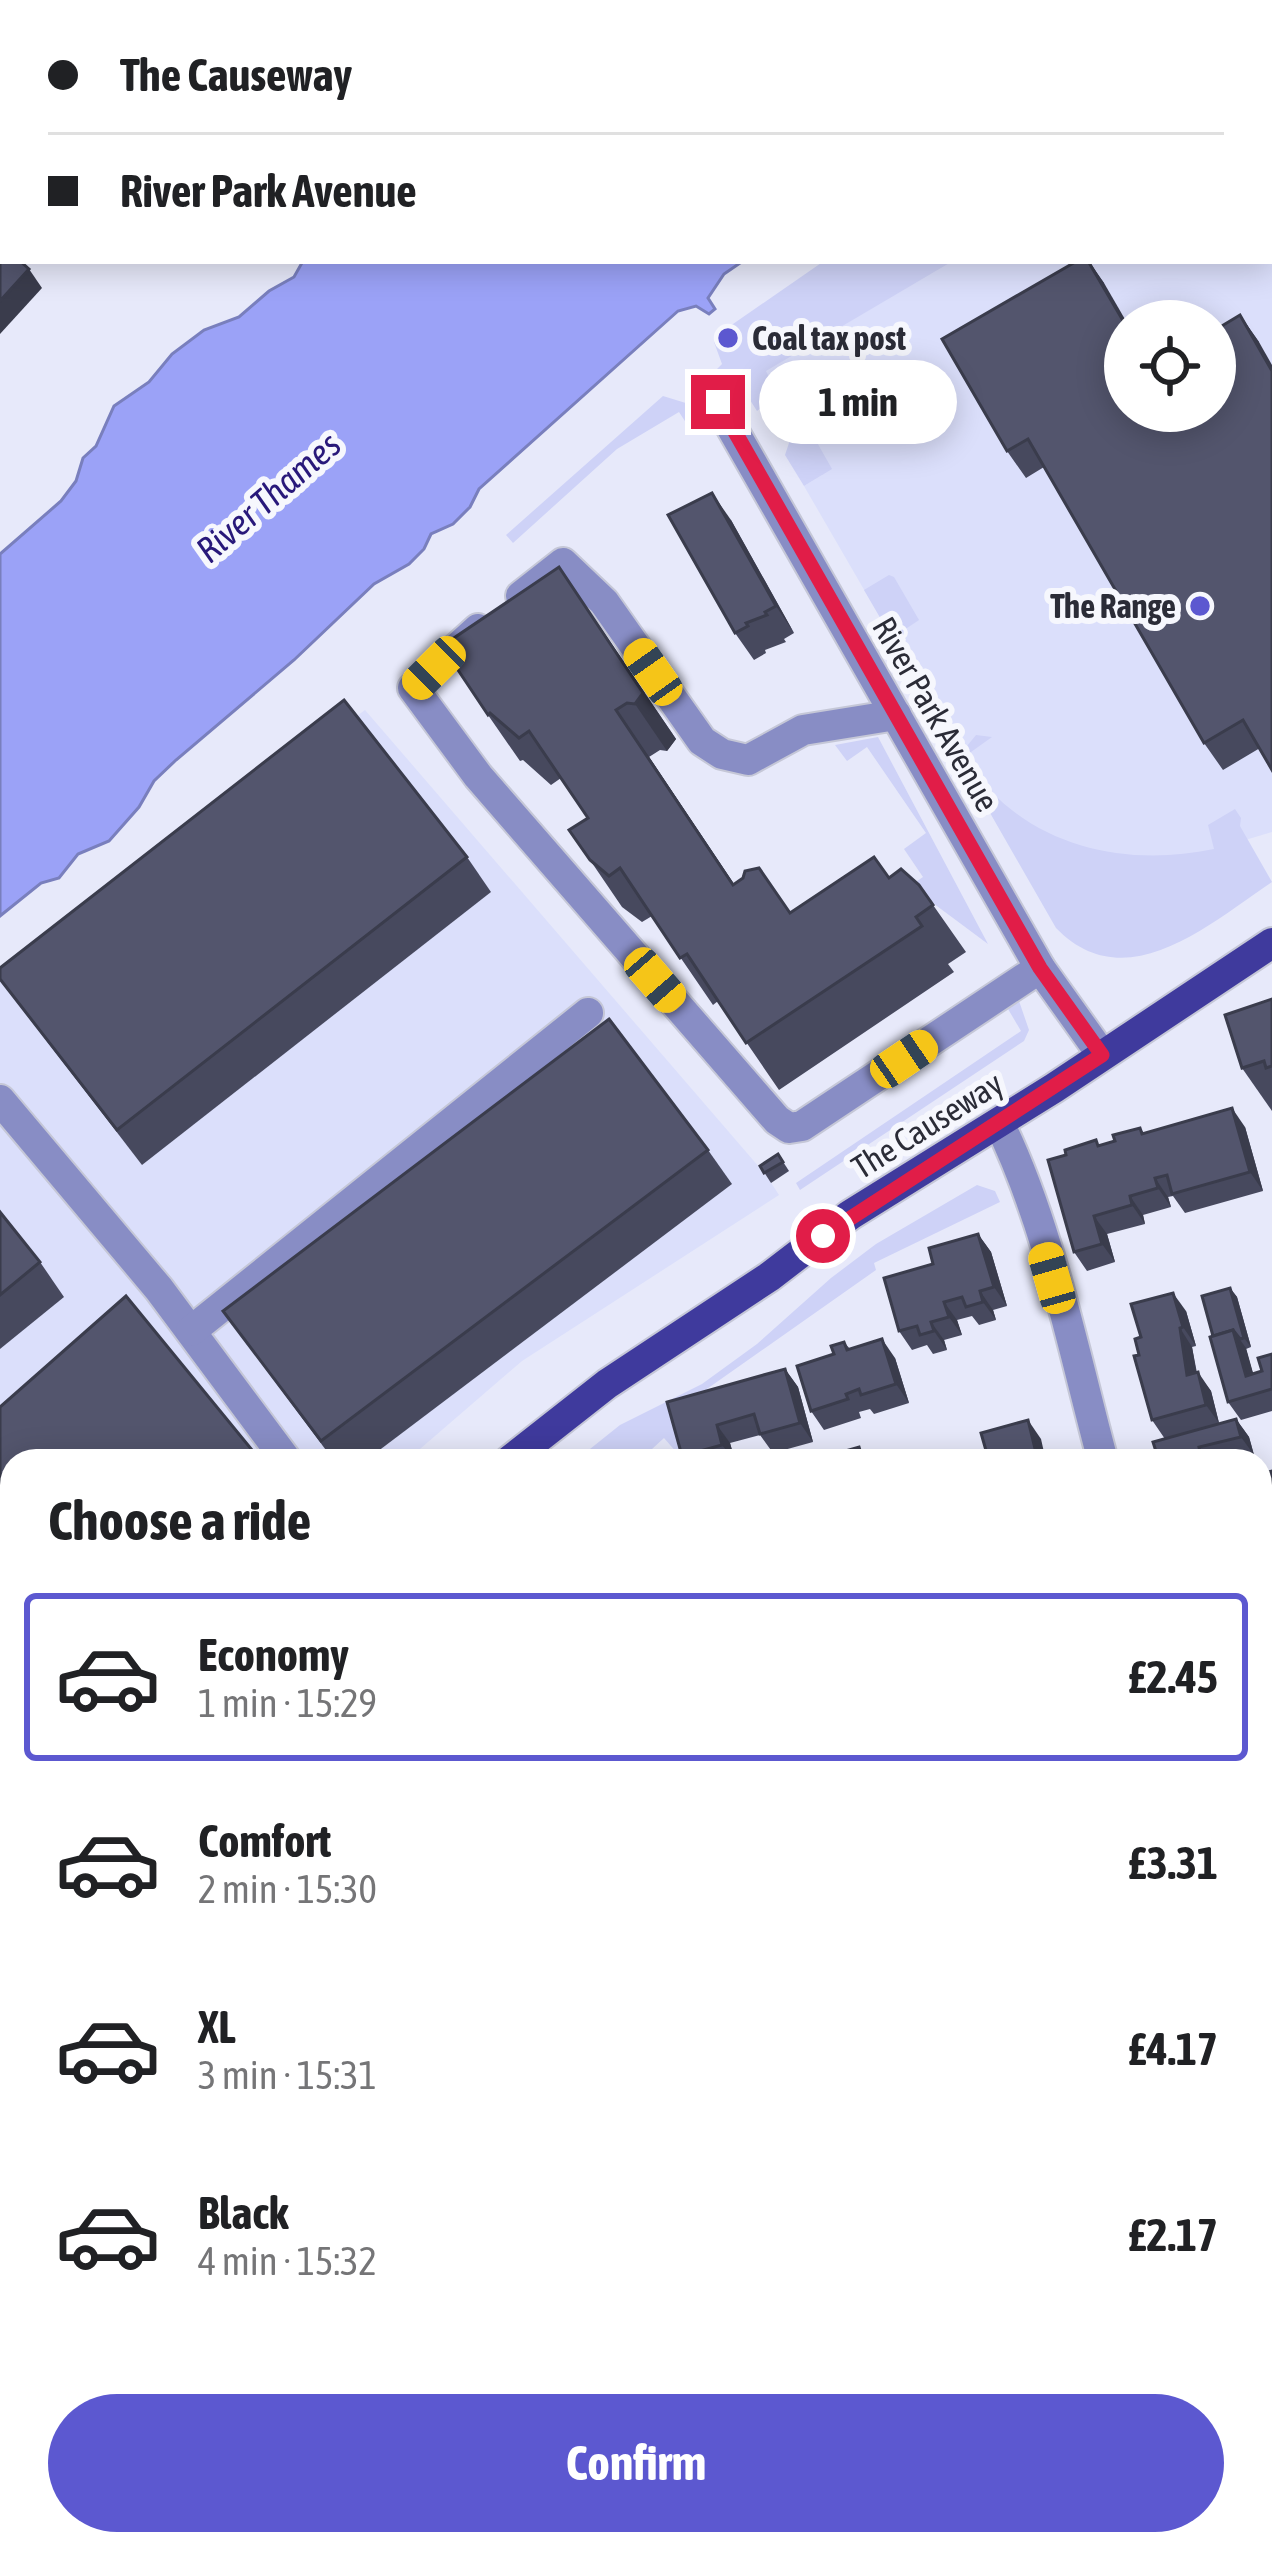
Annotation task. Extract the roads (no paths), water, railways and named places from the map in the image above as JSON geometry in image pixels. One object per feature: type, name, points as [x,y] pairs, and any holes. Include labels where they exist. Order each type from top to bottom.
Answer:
[{"type":"main road","name":"The Causeway","points":[[524,1449],[607,1384],[769,1277],[850,1215],[1272,943]]},
{"type":"street","name":"River Park Avenue","points":[[718,402],[1040,968],[1102,1055]]},
{"type":"street","points":[[896,715],[802,730],[748,760],[722,754],[702,741],[604,602],[563,563],[456,647],[413,688],[478,776],[777,1120],[789,1128],[802,1126],[1040,968]]},
{"type":"street","points":[[191,1331],[588,1013]]},
{"type":"street","points":[[0,1100],[150,1296],[191,1331],[278,1449]]},
{"type":"street","points":[[998,1123],[1017,1160],[1035,1216],[1100,1449]]},
{"type":"water","name":"River Thames","points":[[301,264],[739,264],[724,274],[708,298],[715,309],[709,314],[696,306],[678,311],[479,489],[453,524],[431,534],[409,564],[374,584],[294,660],[176,760],[109,841],[78,854],[59,878],[41,883],[0,916],[0,554],[61,501],[76,481],[83,458],[96,446],[114,406],[149,382],[172,354],[204,330],[239,317],[294,277]]},
{"type":"place","name":"Coal tax post","points":[[728,338]]},
{"type":"place","name":"The Range","points":[[1200,606]]}]
